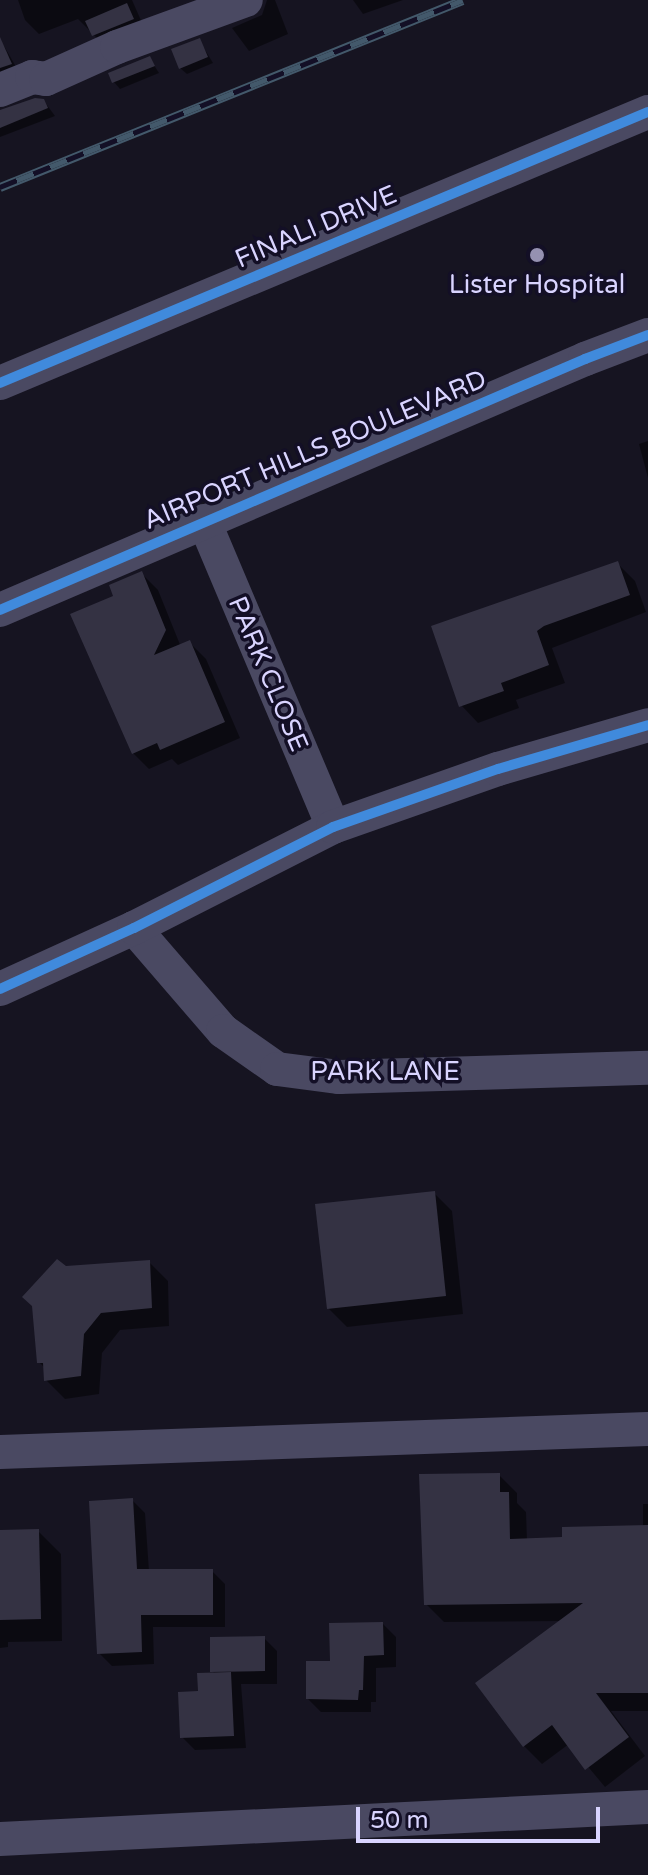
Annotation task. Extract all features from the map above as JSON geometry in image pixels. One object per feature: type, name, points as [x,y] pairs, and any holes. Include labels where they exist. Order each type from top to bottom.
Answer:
[{"type":"street","points":[[0,90],[32,77],[46,79],[117,47],[246,0]]},
{"type":"street","name":"FINALI DRIVE","points":[[0,383],[648,112]]},
{"type":"street","name":"AIRPORT HILLS BOULEVARD","points":[[0,610],[585,359],[648,335]]},
{"type":"street","name":"PARK CLOSE","points":[[204,521],[333,827]]},
{"type":"street","points":[[0,989],[134,928],[333,827],[498,769],[648,725]]},
{"type":"street","name":"PARK LANE","points":[[134,928],[223,1031],[277,1069],[339,1077],[648,1068]]},
{"type":"street","points":[[0,1452],[648,1429]]},
{"type":"street","points":[[0,1839],[648,1807]]},
{"type":"building","points":[[127,3],[134,19],[92,36],[85,21]]},
{"type":"building","points":[[0,37],[12,64],[0,68]]},
{"type":"building","points":[[200,38],[208,57],[179,69],[171,49]]},
{"type":"building","points":[[150,56],[155,66],[112,83],[108,73]]},
{"type":"building","points":[[35,98],[44,99],[48,108],[0,128],[0,110]]},
{"type":"building","points":[[618,561],[630,595],[544,626],[537,631],[549,665],[501,683],[504,691],[459,707],[431,626]]},
{"type":"building","points":[[142,571],[166,630],[154,655],[190,640],[225,722],[160,750],[157,743],[132,754],[70,614],[113,596],[109,585]]},
{"type":"building","points":[[435,1191],[446,1296],[327,1309],[315,1204]]},
{"type":"building","points":[[57,1259],[66,1266],[150,1260],[152,1308],[101,1313],[84,1334],[81,1376],[44,1381],[43,1363],[37,1363],[32,1306],[22,1297]]},
{"type":"building","points":[[500,1473],[500,1492],[509,1492],[510,1539],[562,1537],[562,1527],[648,1525],[648,1693],[596,1693],[629,1737],[585,1770],[552,1725],[523,1747],[475,1683],[583,1603],[424,1605],[419,1474]]},
{"type":"building","points":[[133,1498],[137,1569],[213,1569],[213,1615],[141,1615],[142,1652],[97,1654],[89,1501]]},
{"type":"building","points":[[39,1529],[41,1619],[0,1620],[0,1530]]},
{"type":"building","points":[[383,1622],[384,1655],[364,1656],[363,1690],[359,1690],[358,1700],[306,1699],[306,1661],[330,1661],[329,1623]]},
{"type":"building","points":[[265,1636],[265,1671],[210,1672],[210,1637]]},
{"type":"building","points":[[231,1672],[234,1736],[180,1738],[178,1692],[198,1691],[197,1673]]},
{"type":"railway","points":[[0,187],[463,0]]},
{"type":"cycle path","points":[[0,383],[648,112]]},
{"type":"cycle path","points":[[0,610],[585,359],[648,335]]},
{"type":"cycle path","points":[[0,989],[134,928],[333,827],[498,769],[648,725]]},
{"type":"place","name":"Lister Hospital","points":[[537,255]]}]
